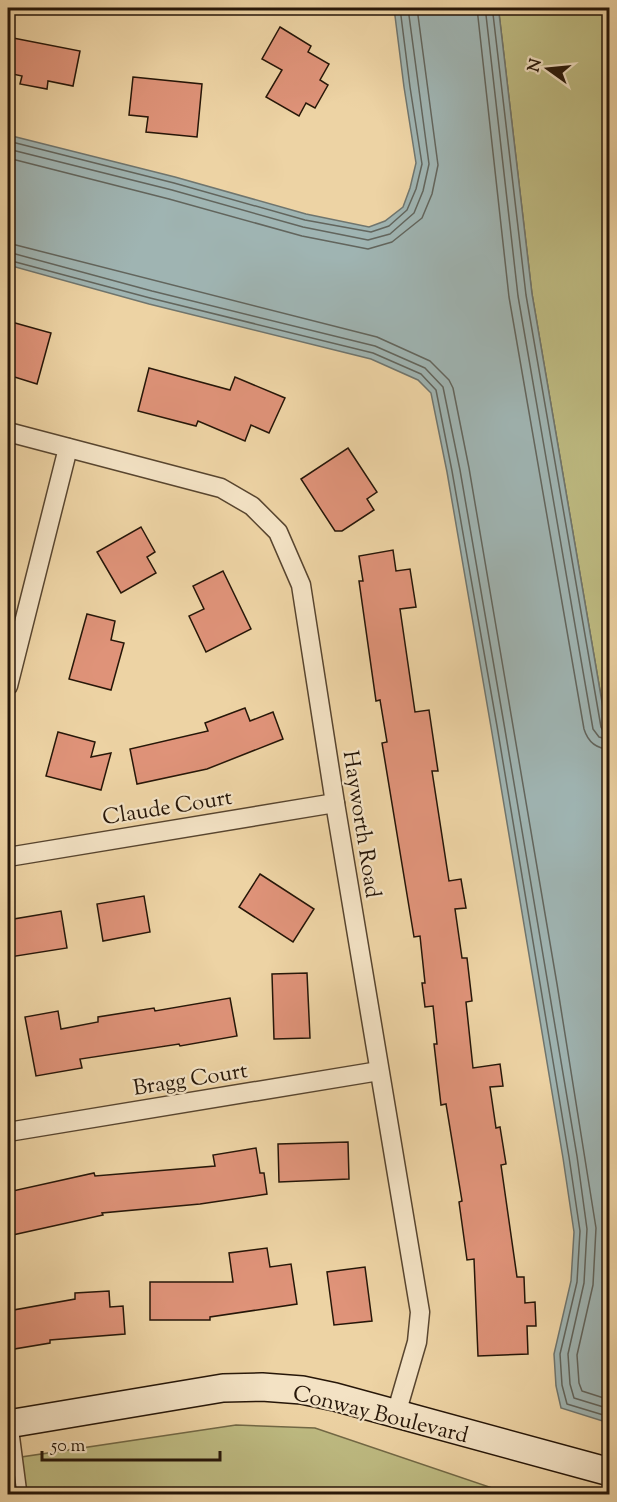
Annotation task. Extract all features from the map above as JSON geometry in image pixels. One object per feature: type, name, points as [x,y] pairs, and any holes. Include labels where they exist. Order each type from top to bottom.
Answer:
[{"type":"street","name":"Hayworth Road","points":[[8,432],[221,488],[252,506],[278,532],[301,585],[420,1312],[417,1342],[396,1414]]},
{"type":"street","points":[[8,686],[68,448]]},
{"type":"street","name":"Claude Court","points":[[8,853],[335,803]]},
{"type":"street","name":"Bragg Court","points":[[8,1132],[379,1071]]},
{"type":"street","name":"Conway Boulevard","points":[[10,1423],[223,1388],[262,1387],[302,1390],[609,1472]]},
{"type":"lane","points":[[10,1423],[22,1494]]},
{"type":"shaded area","points":[[500,8],[609,8],[609,743],[532,294]]},
{"type":"shaded area","points":[[236,1425],[315,1428],[510,1494],[8,1494],[8,1459]]},
{"type":"water","points":[[394,8],[500,8],[532,294],[609,743],[609,1423],[561,1408],[556,1386],[554,1354],[571,1281],[574,1232],[491,727],[431,393],[418,380],[371,359],[149,304],[8,265],[8,135],[175,177],[306,214],[369,227],[385,221],[403,207],[416,163]]},
{"type":"building","points":[[280,27],[311,46],[308,52],[329,64],[320,80],[328,85],[315,108],[306,103],[299,116],[266,97],[282,70],[262,59]]},
{"type":"building","points":[[8,37],[80,51],[73,86],[48,81],[47,89],[20,84],[22,76],[8,73]]},
{"type":"building","points":[[133,77],[202,84],[197,137],[146,132],[148,117],[129,115]]},
{"type":"building","points":[[8,321],[51,333],[37,384],[8,375]]},
{"type":"building","points":[[149,368],[230,390],[235,377],[285,398],[269,433],[251,425],[245,441],[198,421],[196,426],[138,411]]},
{"type":"building","points":[[348,448],[377,492],[367,499],[374,510],[342,531],[335,531],[301,479]]},
{"type":"building","points":[[141,527],[155,552],[147,557],[156,573],[121,593],[97,552]]},
{"type":"building","points":[[393,550],[396,571],[410,569],[416,607],[400,609],[415,712],[429,710],[438,771],[432,771],[449,881],[461,879],[466,908],[455,909],[462,958],[467,958],[472,1001],[466,1002],[473,1068],[500,1064],[503,1086],[490,1087],[496,1128],[500,1127],[506,1164],[501,1165],[517,1277],[524,1277],[525,1303],[535,1302],[536,1326],[527,1326],[528,1354],[478,1356],[474,1259],[467,1260],[459,1202],[462,1201],[446,1104],[441,1105],[434,1044],[437,1044],[433,1006],[425,1007],[420,936],[414,937],[382,743],[387,742],[380,700],[376,701],[359,581],[363,581],[359,556]]},
{"type":"building","points":[[223,571],[251,629],[206,652],[189,616],[204,609],[193,586]]},
{"type":"building","points":[[87,614],[115,621],[111,640],[124,643],[111,690],[69,679]]},
{"type":"building","points":[[245,708],[250,721],[273,712],[283,739],[207,769],[137,784],[130,749],[208,731],[205,723]]},
{"type":"building","points":[[58,732],[95,742],[91,757],[111,753],[101,790],[46,776]]},
{"type":"building","points":[[260,874],[314,909],[293,942],[239,907]]},
{"type":"building","points":[[144,896],[150,932],[103,941],[97,904]]},
{"type":"building","points":[[61,911],[67,948],[10,957],[8,920]]},
{"type":"building","points":[[307,973],[310,1038],[274,1039],[272,974]]},
{"type":"building","points":[[230,998],[237,1036],[80,1059],[82,1068],[36,1076],[25,1017],[58,1011],[61,1029],[98,1022],[98,1017],[154,1008],[155,1011]]},
{"type":"building","points":[[348,1142],[349,1179],[279,1182],[278,1144]]},
{"type":"building","points":[[256,1148],[260,1173],[264,1173],[267,1194],[200,1204],[102,1213],[103,1215],[8,1236],[8,1192],[94,1173],[95,1176],[215,1166],[213,1155]]},
{"type":"building","points":[[267,1248],[270,1267],[291,1264],[297,1304],[210,1317],[210,1320],[150,1320],[150,1282],[233,1282],[229,1253]]},
{"type":"building","points":[[365,1267],[372,1321],[334,1325],[327,1272]]},
{"type":"building","points":[[109,1291],[110,1307],[123,1306],[125,1334],[50,1340],[50,1343],[8,1350],[8,1311],[75,1299],[75,1293]]}]
